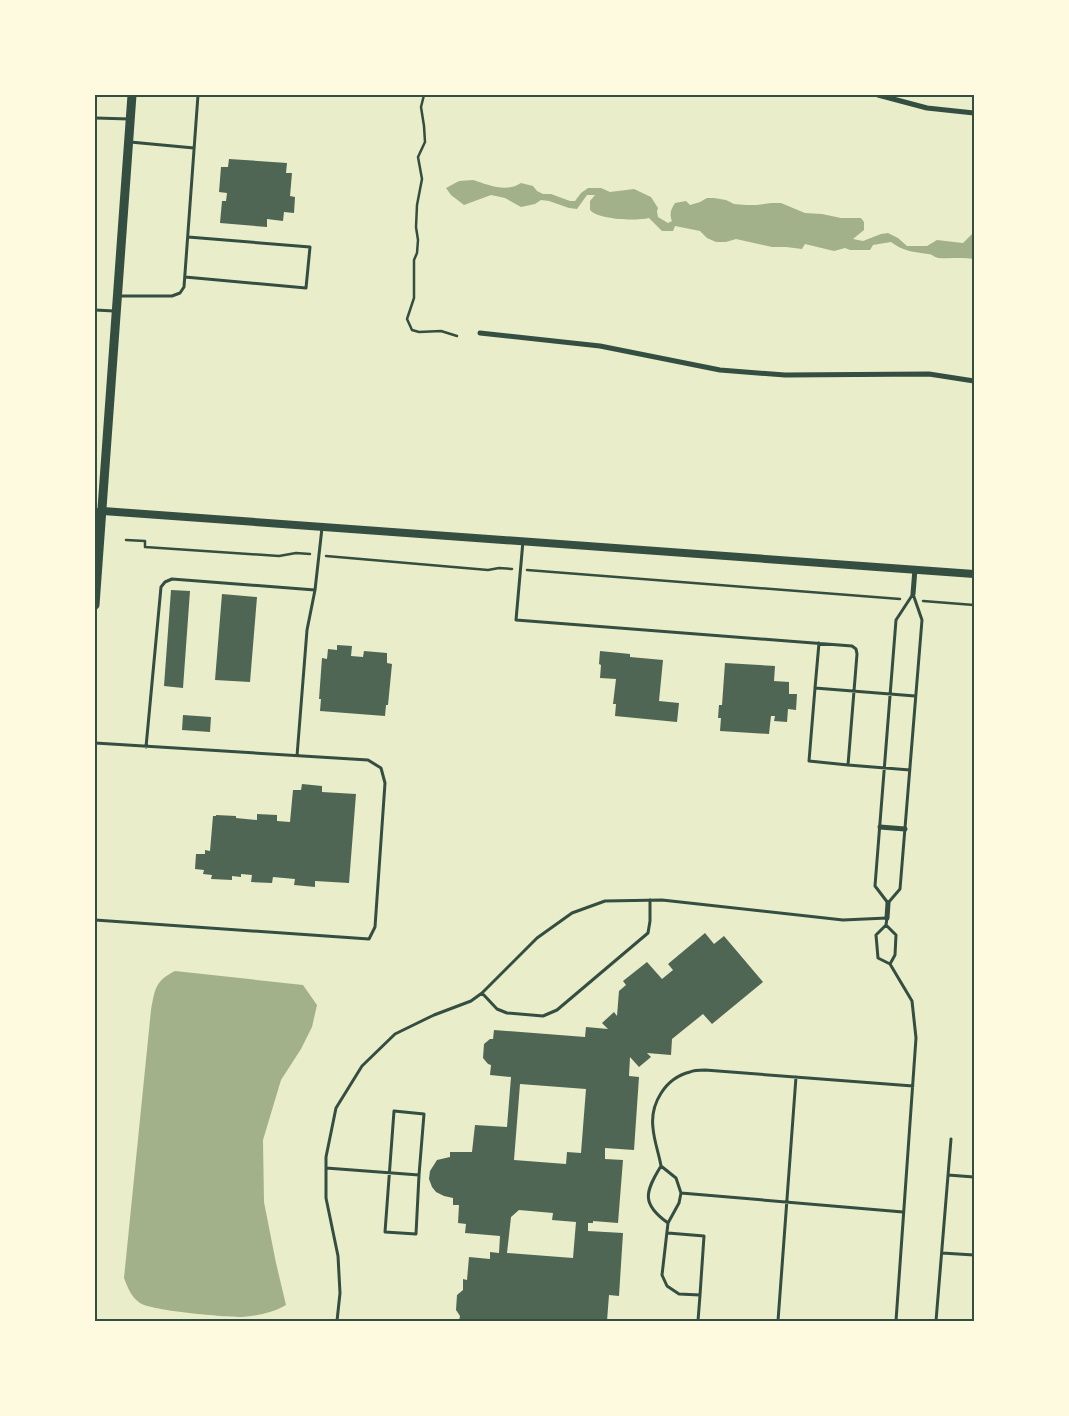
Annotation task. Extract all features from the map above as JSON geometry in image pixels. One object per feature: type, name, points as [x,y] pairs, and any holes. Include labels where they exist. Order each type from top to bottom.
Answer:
[{"type":"main road","points":[[95,605],[98,511],[117,312],[132,95]]},
{"type":"street","points":[[878,95],[927,108],[974,113]]},
{"type":"street","points":[[480,333],[600,346],[720,370],[785,375],[929,374],[974,382]]},
{"type":"street","points":[[98,511],[974,574]]},
{"type":"street","points":[[914,597],[915,569]]},
{"type":"street","points":[[880,827],[905,829]]},
{"type":"street","points":[[887,918],[888,903]]},
{"type":"lane","points":[[118,296],[172,296],[180,293],[184,287],[198,95]]},
{"type":"lane","points":[[95,118],[131,119]]},
{"type":"lane","points":[[129,142],[194,148]]},
{"type":"lane","points":[[185,277],[306,288],[310,247],[188,237]]},
{"type":"lane","points":[[95,310],[117,312]]},
{"type":"lane","points":[[297,756],[307,630],[315,590],[322,527]]},
{"type":"lane","points":[[523,541],[516,620],[848,645],[856,649],[848,765]]},
{"type":"lane","points":[[146,747],[161,587],[165,582],[172,578],[315,590]]},
{"type":"lane","points":[[914,597],[922,620],[900,889],[888,903],[875,886],[892,694],[896,620],[909,600],[914,597]]},
{"type":"lane","points":[[819,643],[809,761],[910,770]]},
{"type":"lane","points":[[815,688],[915,696]]},
{"type":"lane","points":[[95,743],[368,760],[381,768],[385,783],[375,927],[369,939],[95,920]]},
{"type":"lane","points":[[482,994],[497,1010],[507,1013],[543,1016],[557,1010],[648,933],[650,900]]},
{"type":"lane","points":[[337,1321],[340,1294],[338,1256],[326,1198],[326,1157],[336,1108],[362,1066],[395,1034],[434,1015],[471,1001],[482,994],[537,938],[572,912],[605,901],[650,900],[843,920],[887,918],[886,925],[876,935],[878,958],[890,964],[912,1001],[916,1038],[896,1321]]},
{"type":"lane","points":[[886,925],[896,935],[895,955],[890,964]]},
{"type":"lane","points":[[700,1295],[679,1294],[667,1286],[662,1275],[668,1223],[679,1203],[681,1193],[676,1178],[661,1166],[653,1128],[653,1117],[655,1104],[665,1088],[676,1077],[690,1071],[705,1070],[913,1086]]},
{"type":"lane","points":[[778,1321],[796,1077]]},
{"type":"lane","points":[[394,1112],[424,1114],[419,1175],[416,1234],[385,1232],[394,1112]]},
{"type":"lane","points":[[936,1321],[951,1139]]},
{"type":"lane","points":[[661,1166],[650,1185],[648,1194],[651,1209],[668,1223]]},
{"type":"lane","points":[[326,1168],[419,1175]]},
{"type":"lane","points":[[948,1175],[974,1177]]},
{"type":"lane","points":[[681,1193],[903,1212]]},
{"type":"lane","points":[[668,1233],[704,1236],[698,1321]]},
{"type":"lane","points":[[942,1253],[974,1255]]},
{"type":"path","points":[[424,95],[421,107],[425,142],[418,157],[422,178],[417,206],[416,227],[418,240],[417,253],[414,260],[414,298],[407,319],[412,330],[419,332],[441,331],[457,336]]},
{"type":"path","points":[[126,540],[145,542],[145,547],[279,556],[296,553],[488,570],[499,568],[520,569],[909,600]]},
{"type":"path","points":[[914,597],[974,605]]},
{"type":"shaded area","points":[[473,180],[503,188],[521,183],[533,186],[543,194],[551,194],[570,201],[575,201],[588,188],[601,188],[610,192],[634,189],[651,197],[658,208],[658,217],[668,223],[672,221],[671,212],[675,203],[686,201],[690,205],[707,198],[714,198],[726,200],[734,204],[746,205],[781,203],[805,213],[841,218],[861,218],[864,222],[864,230],[853,239],[863,241],[888,233],[898,238],[907,246],[927,246],[937,240],[963,243],[974,232],[974,259],[938,258],[929,254],[904,249],[891,242],[873,245],[870,250],[850,250],[845,248],[834,251],[805,244],[802,249],[772,247],[736,239],[716,242],[707,238],[700,231],[675,226],[673,231],[662,231],[649,218],[618,219],[601,216],[590,210],[590,201],[595,195],[587,195],[577,209],[541,200],[535,204],[521,207],[505,198],[491,195],[464,205],[451,195],[446,188],[459,181]]},
{"type":"shaded area","points":[[175,971],[303,985],[317,1005],[312,1027],[301,1049],[281,1080],[263,1140],[264,1202],[286,1305],[277,1310],[234,1317],[159,1309],[140,1303],[134,1298],[124,1278],[151,1010],[157,986],[163,978]]},
{"type":"building","points":[[229,159],[287,163],[286,173],[292,173],[290,196],[295,197],[294,213],[284,212],[283,221],[267,219],[267,227],[220,223],[222,201],[226,201],[227,193],[219,192],[221,167],[228,167]]},
{"type":"building","points":[[171,590],[190,591],[183,688],[164,686]]},
{"type":"building","points":[[222,594],[257,597],[250,682],[215,680]]},
{"type":"building","points":[[337,645],[352,646],[351,656],[363,657],[364,651],[387,653],[387,663],[392,664],[388,705],[386,705],[385,716],[320,711],[322,658],[327,659],[328,649],[337,650]]},
{"type":"building","points":[[600,651],[630,654],[630,657],[663,660],[659,701],[679,703],[677,722],[615,716],[616,704],[613,704],[616,679],[600,678]]},
{"type":"building","points":[[725,663],[775,666],[774,681],[789,682],[789,694],[797,694],[796,710],[788,709],[787,722],[774,721],[775,716],[771,716],[769,734],[720,731],[721,718],[718,718],[719,705],[722,705]]},
{"type":"building","points":[[183,715],[211,717],[210,732],[182,730]]},
{"type":"building","points":[[302,784],[322,786],[322,792],[356,794],[349,883],[315,881],[315,887],[294,885],[295,879],[273,877],[272,883],[251,882],[252,875],[241,874],[241,877],[232,876],[232,880],[211,879],[212,875],[203,874],[204,870],[195,869],[196,854],[205,854],[205,850],[210,851],[213,816],[236,816],[236,818],[257,820],[257,814],[277,815],[277,821],[290,822],[293,790],[301,790]]},
{"type":"building","points":[[705,933],[714,944],[724,936],[763,982],[712,1024],[703,1014],[672,1039],[671,1055],[647,1053],[651,1057],[639,1067],[630,1057],[629,1076],[639,1077],[634,1150],[605,1148],[605,1159],[623,1160],[618,1223],[593,1221],[593,1223],[588,1223],[588,1231],[623,1233],[619,1296],[609,1295],[607,1321],[459,1321],[460,1316],[456,1310],[457,1295],[463,1290],[463,1279],[467,1280],[469,1257],[490,1259],[490,1252],[499,1253],[500,1236],[465,1233],[466,1224],[458,1223],[459,1205],[453,1205],[453,1198],[436,1192],[429,1179],[430,1171],[437,1160],[450,1157],[450,1152],[472,1152],[475,1125],[507,1127],[511,1077],[490,1075],[491,1065],[483,1058],[484,1044],[493,1039],[494,1030],[585,1037],[586,1027],[608,1029],[602,1023],[614,1012],[617,1016],[619,991],[626,985],[623,981],[647,962],[662,979],[673,970],[668,964]],"holes":[[[520,1084],[586,1089],[581,1153],[567,1152],[566,1164],[514,1160]],[[519,1210],[553,1213],[552,1220],[576,1222],[573,1258],[507,1253],[511,1217]]]}]
